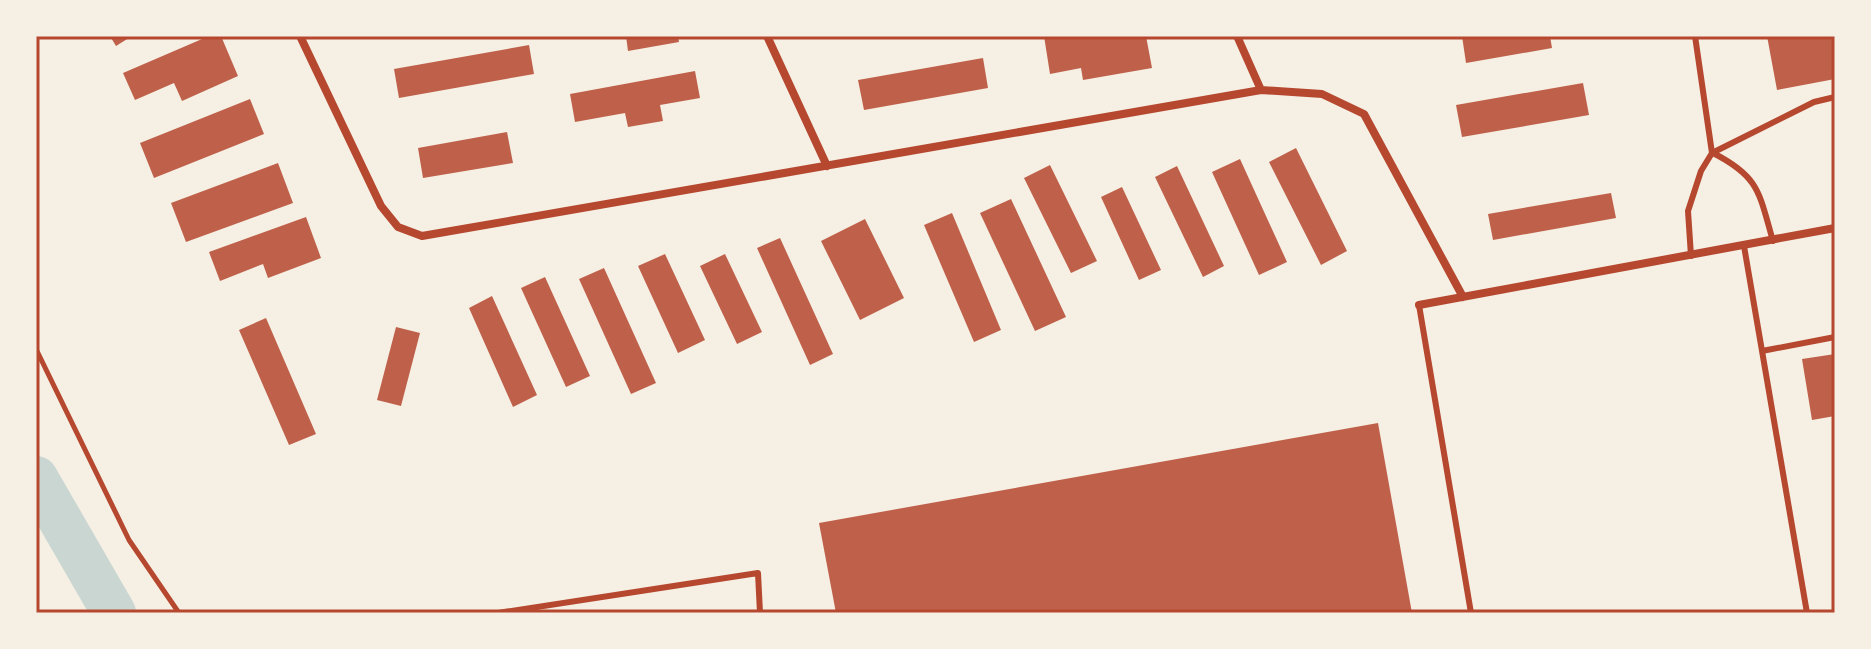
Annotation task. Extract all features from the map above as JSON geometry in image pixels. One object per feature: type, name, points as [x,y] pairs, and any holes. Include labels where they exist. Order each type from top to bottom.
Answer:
[{"type":"street","points":[[300,36],[381,206],[398,227],[422,236],[1261,90],[1322,94],[1364,114],[1463,297]]},
{"type":"street","points":[[767,36],[827,166]]},
{"type":"street","points":[[1237,36],[1261,90]]},
{"type":"street","points":[[1419,305],[1835,228]]},
{"type":"lane","points":[[1695,36],[1712,153]]},
{"type":"lane","points":[[1691,256],[1688,211],[1701,171],[1712,153],[1802,108],[1835,97]]},
{"type":"lane","points":[[1712,153],[1738,166],[1759,191],[1773,241]]},
{"type":"lane","points":[[1744,246],[1807,613]]},
{"type":"lane","points":[[1419,305],[1471,613]]},
{"type":"lane","points":[[1762,351],[1835,337]]},
{"type":"lane","points":[[498,613],[758,573],[760,613]]},
{"type":"path","points":[[36,349],[129,540],[179,613]]},
{"type":"building","points":[[110,36],[132,36],[116,46]]},
{"type":"building","points":[[209,36],[221,36],[238,76],[182,101],[174,83],[135,100],[123,73]]},
{"type":"building","points":[[626,36],[678,36],[679,42],[628,51]]},
{"type":"building","points":[[1044,36],[1146,36],[1152,68],[1083,80],[1081,68],[1050,74]]},
{"type":"building","points":[[1462,36],[1550,36],[1552,48],[1466,63]]},
{"type":"building","points":[[1767,36],[1835,36],[1835,79],[1777,90]]},
{"type":"building","points":[[529,45],[534,74],[399,98],[394,69]]},
{"type":"building","points":[[983,58],[988,88],[864,110],[858,80]]},
{"type":"building","points":[[695,71],[700,98],[660,105],[663,121],[628,127],[625,113],[575,122],[570,94]]},
{"type":"building","points":[[1583,83],[1589,115],[1462,137],[1456,105]]},
{"type":"building","points":[[250,99],[264,134],[154,178],[140,143]]},
{"type":"building","points":[[507,132],[513,163],[423,178],[418,148]]},
{"type":"building","points":[[1296,148],[1347,251],[1321,265],[1269,162]]},
{"type":"building","points":[[1240,159],[1287,262],[1259,275],[1212,172]]},
{"type":"building","points":[[278,163],[293,203],[186,242],[171,203]]},
{"type":"building","points":[[1050,165],[1097,261],[1071,273],[1024,178]]},
{"type":"building","points":[[1177,166],[1224,266],[1203,277],[1155,177]]},
{"type":"building","points":[[1122,187],[1161,270],[1139,280],[1101,197]]},
{"type":"building","points":[[1611,193],[1616,218],[1493,240],[1488,214]]},
{"type":"building","points":[[1011,199],[1066,317],[1035,331],[980,213]]},
{"type":"building","points":[[952,213],[1001,330],[974,342],[924,225]]},
{"type":"building","points":[[306,217],[321,258],[268,278],[263,264],[220,281],[209,252]]},
{"type":"building","points":[[865,219],[904,298],[860,320],[821,241]]},
{"type":"building","points":[[780,238],[833,354],[810,365],[757,248]]},
{"type":"building","points":[[665,254],[705,340],[678,353],[638,266]]},
{"type":"building","points":[[725,254],[762,332],[737,344],[700,266]]},
{"type":"building","points":[[604,268],[656,383],[631,394],[579,279]]},
{"type":"building","points":[[545,277],[590,376],[566,387],[521,288]]},
{"type":"building","points":[[492,296],[537,395],[513,407],[469,308]]},
{"type":"building","points":[[266,318],[316,434],[289,445],[239,330]]},
{"type":"building","points":[[396,327],[420,333],[401,406],[377,400]]},
{"type":"building","points":[[1835,354],[1835,416],[1812,420],[1802,359]]},
{"type":"building","points":[[1378,423],[1412,613],[836,613],[819,523]]},
{"type":"waterway","points":[[36,478],[114,613]]}]
